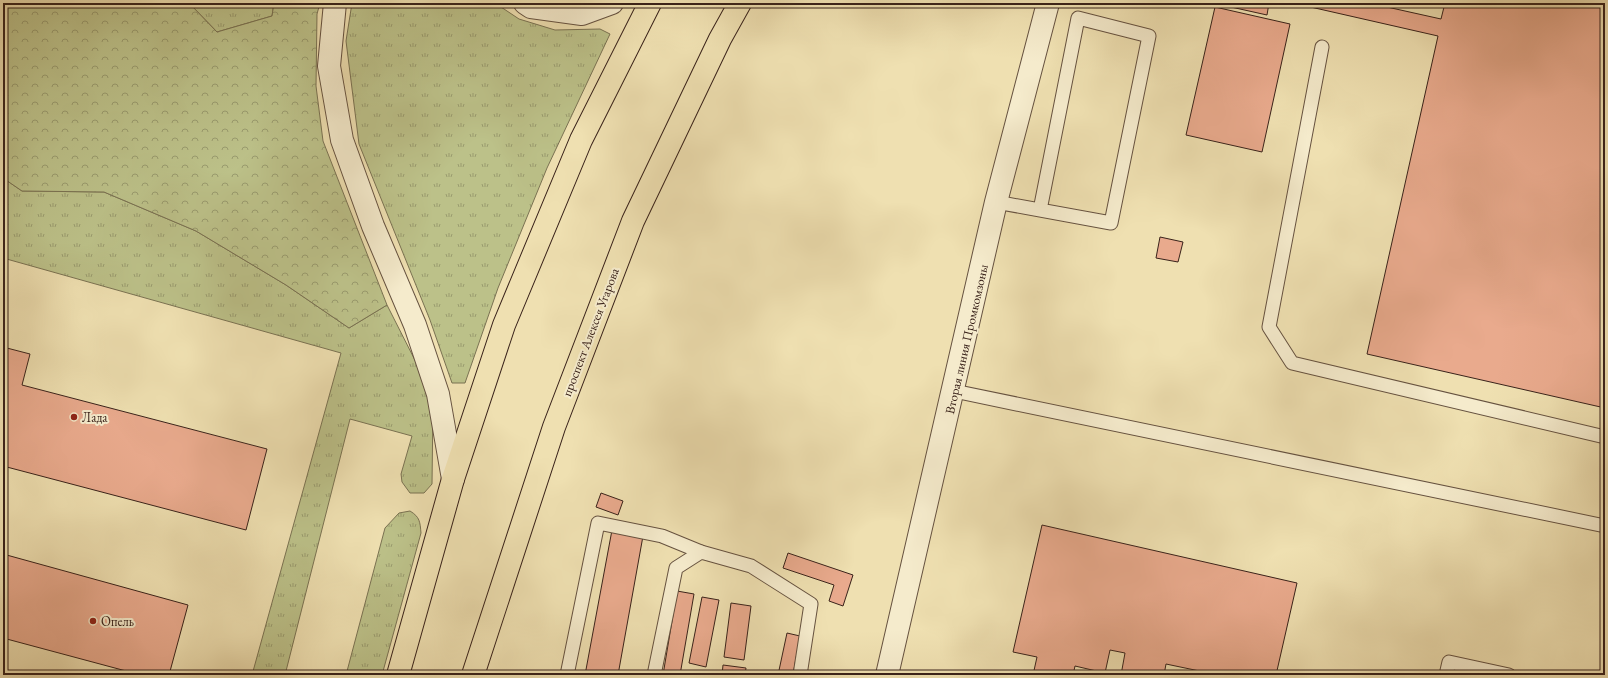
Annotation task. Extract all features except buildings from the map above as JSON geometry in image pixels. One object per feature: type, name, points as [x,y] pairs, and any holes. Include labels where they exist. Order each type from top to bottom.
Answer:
[{"type":"main road","points":[[398,675],[453,479],[504,325],[575,154],[650,3]]},
{"type":"main road","name":"проспект Алексея Угарова","points":[[473,675],[554,427],[633,221],[720,39],[740,3]]},
{"type":"street","points":[[335,3],[329,66],[342,140],[373,226],[415,325],[438,394],[453,479]]},
{"type":"street","points":[[525,3],[531,7],[582,14],[612,3]]},
{"type":"street","name":"Вторая линия Промкомзоны","points":[[887,675],[954,391],[996,202],[1048,3]]},
{"type":"lane","points":[[996,202],[1040,210],[1112,223],[1148,36],[1078,18],[1040,210]]},
{"type":"lane","points":[[1322,46],[1269,327],[1292,363],[1605,437]]},
{"type":"lane","points":[[954,391],[1605,526]]},
{"type":"lane","points":[[567,675],[598,522],[662,536],[701,552],[752,566],[810,604],[800,675]]},
{"type":"lane","points":[[654,675],[676,568],[701,552]]},
{"type":"lane","points":[[1446,675],[1449,662],[1509,675]]},
{"type":"green space","points":[[3,3],[189,3],[217,32],[272,16],[274,3],[320,3],[317,14],[316,86],[323,141],[387,305],[349,328],[286,285],[196,231],[104,192],[22,191],[3,178]]},
{"type":"green space","points":[[189,3],[274,3],[272,16],[217,32]]},
{"type":"green space","points":[[352,3],[495,3],[519,19],[555,30],[600,29],[610,34],[547,168],[498,288],[465,383],[452,383],[430,320],[359,144],[346,41]]},
{"type":"green space","points":[[3,178],[22,191],[104,192],[196,231],[286,285],[349,328],[387,305],[424,378],[433,404],[432,484],[424,493],[410,493],[402,482],[401,474],[412,436],[350,419],[285,675],[252,675],[341,353],[3,258]]},
{"type":"green space","points":[[410,511],[416,515],[419,520],[421,533],[382,675],[346,675],[385,528],[399,513]]},
{"type":"place","name":"Лада","points":[[74,417]]},
{"type":"place","name":"Опель","points":[[93,621]]}]
